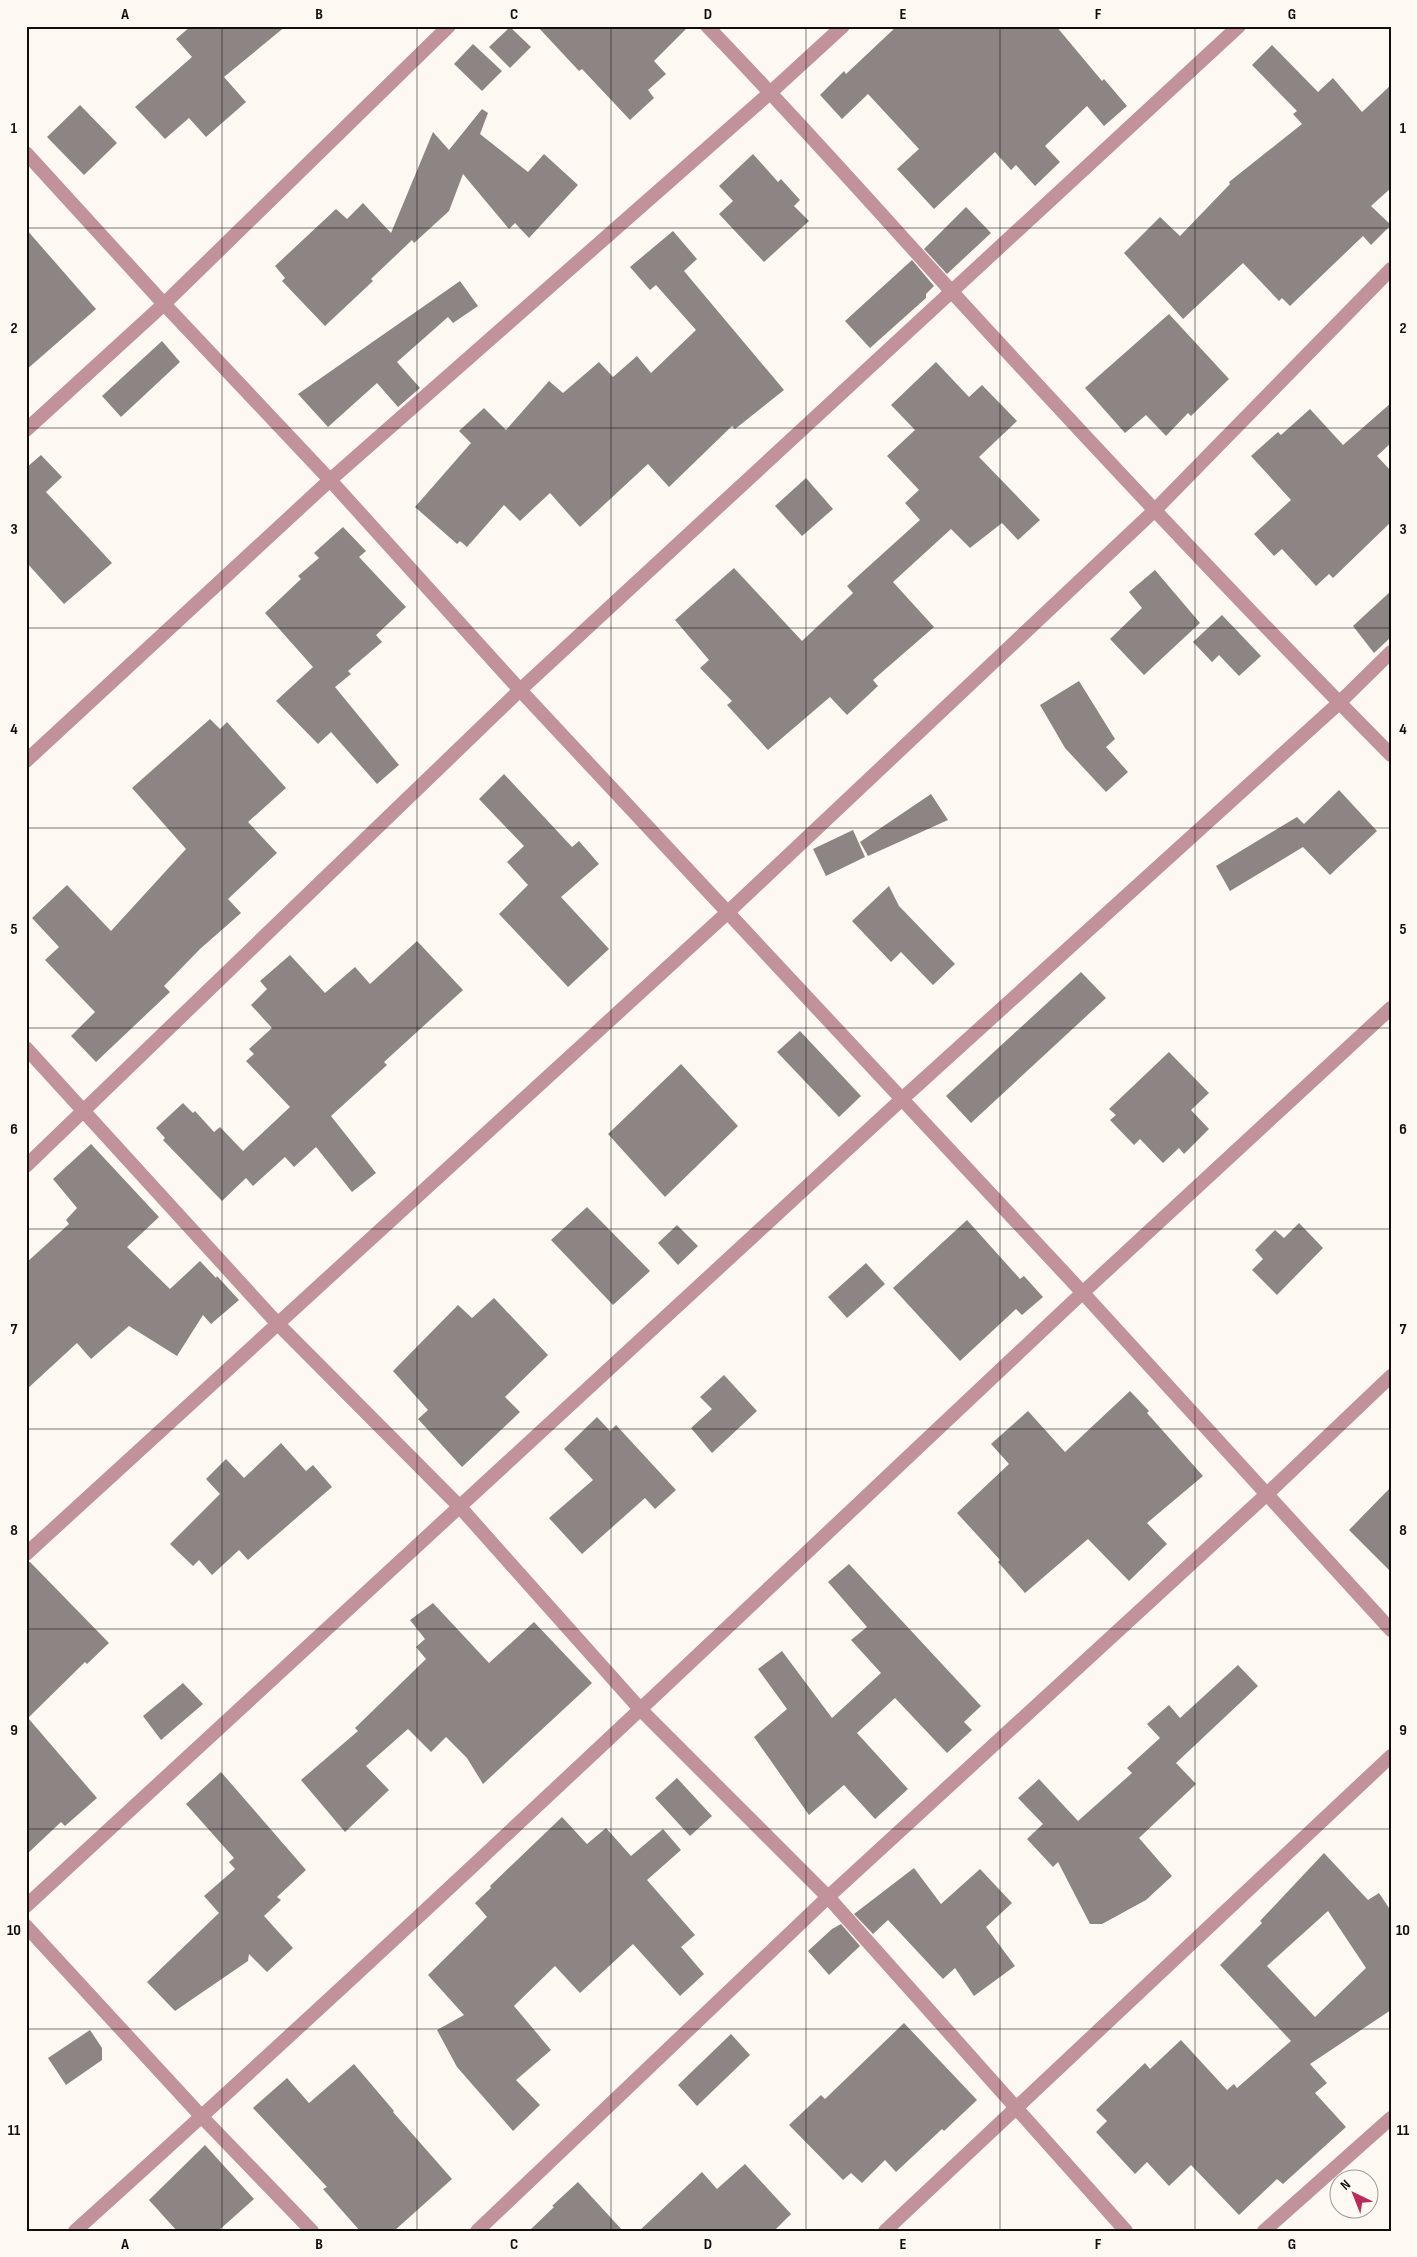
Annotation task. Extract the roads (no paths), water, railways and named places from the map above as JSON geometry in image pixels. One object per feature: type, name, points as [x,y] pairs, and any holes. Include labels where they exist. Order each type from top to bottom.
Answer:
[{"type":"street","points":[[26,430],[164,304],[449,26]]},
{"type":"street","points":[[707,26],[771,92],[952,293],[1155,510],[1391,755]]},
{"type":"street","points":[[26,761],[330,480],[771,92],[842,26]]},
{"type":"street","points":[[26,1166],[520,690],[1240,26]]},
{"type":"street","points":[[26,153],[164,304],[330,480],[520,690],[1083,1293],[1391,1630]]},
{"type":"street","points":[[26,1554],[727,912],[1155,510],[1391,269]]},
{"type":"street","points":[[26,1906],[902,1099],[1339,703],[1391,652]]},
{"type":"street","points":[[76,2231],[202,2117],[640,1710],[1083,1293],[1391,1008]]},
{"type":"street","points":[[26,1048],[277,1323],[459,1506],[640,1710],[828,1897],[1126,2231]]},
{"type":"street","points":[[477,2231],[828,1897],[1267,1494],[1391,1376]]},
{"type":"street","points":[[885,2231],[1391,1756]]},
{"type":"street","points":[[26,1926],[202,2117],[312,2231]]},
{"type":"street","points":[[1264,2231],[1391,2118]]}]
